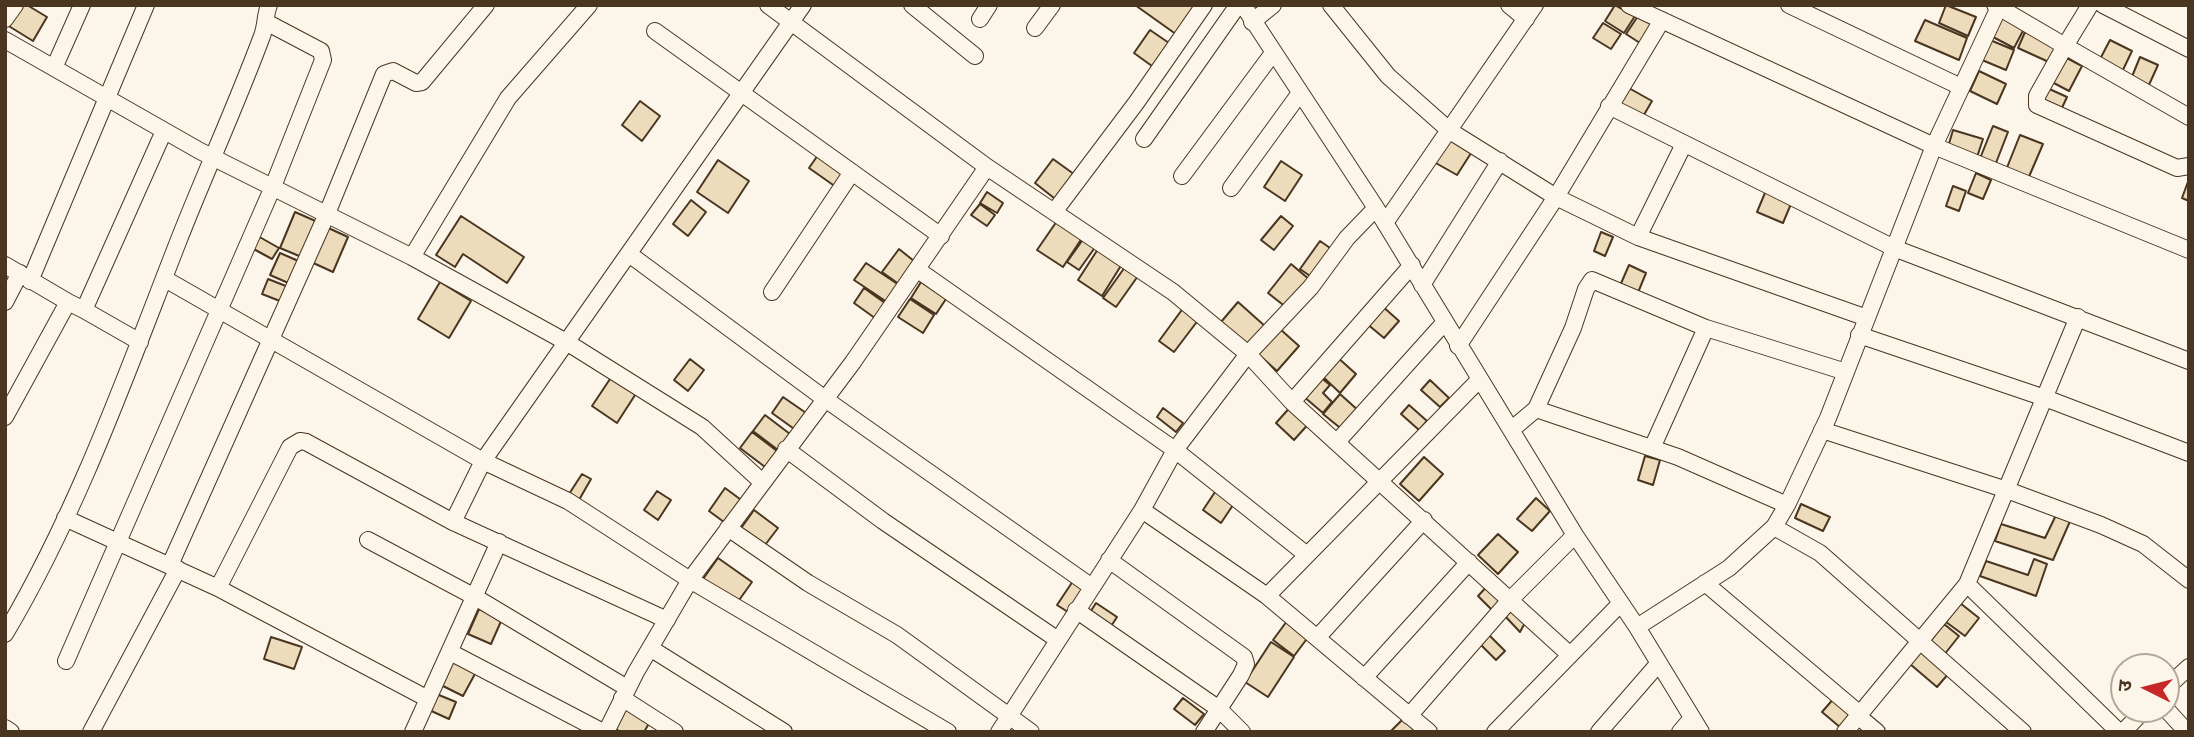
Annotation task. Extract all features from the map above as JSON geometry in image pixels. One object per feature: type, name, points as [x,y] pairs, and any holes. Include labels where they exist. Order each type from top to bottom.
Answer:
[{"type":"street","points":[[5,19],[15,5]]},
{"type":"street","points":[[54,68],[82,5]]},
{"type":"street","points":[[5,302],[107,99],[146,5]]},
{"type":"street","points":[[91,732],[174,567],[326,216],[384,74],[393,71],[416,83],[422,82],[486,5]]},
{"type":"street","points":[[412,257],[502,107],[589,5]]},
{"type":"street","points":[[768,5],[987,167],[1173,292],[1248,354],[1292,402],[1569,654]]},
{"type":"street","points":[[453,522],[483,461],[803,5]]},
{"type":"street","points":[[912,5],[975,56]]},
{"type":"street","points":[[1035,28],[1052,5]]},
{"type":"street","points":[[1054,212],[1136,103],[1204,5]]},
{"type":"street","points":[[1144,139],[1238,5]]},
{"type":"street","points":[[1243,5],[1412,265],[1444,323],[1575,535],[1637,627],[1697,725],[1680,732]]},
{"type":"street","points":[[1252,22],[1273,5]]},
{"type":"street","points":[[1331,5],[1388,76],[1450,131],[1556,197],[1638,237],[1867,318]]},
{"type":"street","points":[[1510,5],[1526,19]]},
{"type":"street","points":[[1385,223],[1535,5]]},
{"type":"street","points":[[1629,5],[1934,146],[2189,250]]},
{"type":"street","points":[[1789,5],[1961,87]]},
{"type":"street","points":[[2091,5],[2037,96],[2037,105],[2178,168],[2189,166]]},
{"type":"street","points":[[2103,5],[2189,49]]},
{"type":"street","points":[[1637,627],[1728,568],[1774,527],[1787,505],[1846,372],[1934,146],[1998,6],[2189,117]]},
{"type":"street","points":[[5,634],[29,594],[65,518],[140,342],[215,159],[267,13],[323,55],[272,189],[66,661]]},
{"type":"street","points":[[1458,346],[1556,197],[1662,20]]},
{"type":"street","points":[[655,31],[941,236]]},
{"type":"street","points":[[5,40],[215,159],[412,257],[568,343],[702,427],[761,482]]},
{"type":"street","points":[[1182,176],[1273,53]]},
{"type":"street","points":[[1231,188],[1300,93]]},
{"type":"street","points":[[1609,106],[1894,248],[2189,361]]},
{"type":"street","points":[[84,310],[164,131]]},
{"type":"street","points":[[1638,237],[1684,144]]},
{"type":"street","points":[[1422,285],[1500,161]]},
{"type":"street","points":[[450,652],[604,732],[690,580],[918,270],[987,167]]},
{"type":"street","points":[[772,292],[852,172]]},
{"type":"street","points":[[999,732],[1142,510],[1175,450],[1248,354],[1311,287],[1347,238],[1376,208]]},
{"type":"street","points":[[629,254],[825,399],[1092,587]]},
{"type":"street","points":[[1292,402],[1412,265]]},
{"type":"street","points":[[918,270],[1175,450],[1307,555]]},
{"type":"street","points":[[18,273],[140,342]]},
{"type":"street","points":[[164,279],[483,461],[568,500],[690,580],[948,732]]},
{"type":"street","points":[[1511,430],[1536,409],[1573,328],[1590,281],[1596,280],[1706,328],[1846,372]]},
{"type":"street","points":[[5,418],[68,302]]},
{"type":"street","points":[[1845,732],[1967,584],[2078,317]]},
{"type":"street","points":[[1337,442],[1444,323]]},
{"type":"street","points":[[1652,448],[1706,328]]},
{"type":"street","points":[[1859,335],[2045,398],[2189,453]]},
{"type":"street","points":[[1268,596],[1479,380]]},
{"type":"street","points":[[1536,409],[1652,448],[1787,505]]},
{"type":"street","points":[[1822,430],[2007,490],[2122,534],[2143,544],[2189,580]]},
{"type":"street","points":[[218,588],[290,447],[300,441],[453,522],[667,620]]},
{"type":"street","points":[[786,449],[883,521],[1058,640]]},
{"type":"street","points":[[1142,510],[1268,596],[1429,732]]},
{"type":"street","points":[[65,518],[218,588],[428,699]]},
{"type":"street","points":[[1317,638],[1424,520]]},
{"type":"street","points":[[1774,527],[1820,554],[2023,732]]},
{"type":"street","points":[[728,528],[808,583],[897,635],[1031,732]]},
{"type":"street","points":[[1409,716],[1510,600],[1575,535]]},
{"type":"street","points":[[368,540],[475,597],[625,693],[675,732]]},
{"type":"street","points":[[413,732],[499,542]]},
{"type":"street","points":[[1109,560],[1244,657],[1246,664],[1241,675],[1204,732]]},
{"type":"street","points":[[1364,678],[1469,562]]},
{"type":"street","points":[[1704,583],[1877,732]]},
{"type":"street","points":[[1967,584],[2121,732]]},
{"type":"street","points":[[1495,732],[1621,603]]},
{"type":"street","points":[[1076,610],[1219,709],[1242,732]]},
{"type":"street","points":[[650,648],[784,732]]},
{"type":"street","points":[[1598,732],[1659,663]]},
{"type":"street","points":[[5,728],[11,732]]},
{"type":"building","points":[[19,5],[27,5],[47,17],[33,41],[7,25]]},
{"type":"building","points":[[1135,5],[1161,6],[1202,5],[1180,37]]},
{"type":"building","points":[[1615,5],[1635,16],[1624,33],[1605,21]]},
{"type":"building","points":[[1946,5],[1976,17],[1968,36],[1939,23]]},
{"type":"building","points":[[1638,16],[1655,27],[1643,45],[1626,34]]},
{"type":"building","points":[[2003,16],[2025,27],[2014,48],[1993,37]]},
{"type":"building","points":[[1925,20],[1967,38],[1959,60],[1915,41]]},
{"type":"building","points":[[1603,23],[1621,34],[1611,49],[1593,38]]},
{"type":"building","points":[[1150,30],[1172,45],[1156,69],[1134,53]]},
{"type":"building","points":[[2025,32],[2058,46],[2051,63],[2018,48]]},
{"type":"building","points":[[1990,40],[2014,50],[2006,70],[1982,60]]},
{"type":"building","points":[[2110,40],[2132,51],[2121,74],[2098,63]]},
{"type":"building","points":[[2063,56],[2082,66],[2069,91],[2050,81]]},
{"type":"building","points":[[2140,57],[2158,65],[2148,87],[2131,79]]},
{"type":"building","points":[[1979,71],[2006,84],[1997,104],[1970,91]]},
{"type":"building","points":[[1627,87],[1652,101],[1641,120],[1616,106]]},
{"type":"building","points":[[2045,87],[2067,97],[2060,112],[2038,102]]},
{"type":"building","points":[[640,101],[660,116],[642,141],[622,125]]},
{"type":"building","points":[[1993,126],[2008,132],[1994,168],[1979,161]]},
{"type":"building","points":[[1953,130],[1983,139],[1977,157],[1948,147]]},
{"type":"building","points":[[2020,135],[2043,144],[2028,179],[2006,170]]},
{"type":"building","points":[[1449,136],[1473,150],[1457,175],[1434,162]]},
{"type":"building","points":[[818,155],[845,174],[836,187],[809,168]]},
{"type":"building","points":[[1053,159],[1078,177],[1059,202],[1035,183]]},
{"type":"building","points":[[718,160],[749,181],[728,213],[697,192]]},
{"type":"building","points":[[1281,161],[1302,175],[1285,201],[1264,187]]},
{"type":"building","points":[[1976,173],[1991,180],[1983,199],[1968,193]]},
{"type":"building","points":[[2189,179],[2189,201],[2182,198]]},
{"type":"building","points":[[1953,186],[1966,191],[1959,211],[1946,206]]},
{"type":"building","points":[[1767,188],[1793,199],[1783,223],[1757,212]]},
{"type":"building","points":[[987,192],[1003,203],[997,213],[980,203]]},
{"type":"building","points":[[691,200],[706,212],[688,236],[673,224]]},
{"type":"building","points":[[980,204],[995,215],[987,226],[971,215]]},
{"type":"building","points":[[295,212],[320,223],[304,258],[280,248]]},
{"type":"building","points":[[461,216],[524,257],[507,283],[463,254],[455,267],[436,255]]},
{"type":"building","points":[[1281,216],[1293,226],[1274,250],[1261,240]]},
{"type":"building","points":[[1057,221],[1082,238],[1063,267],[1037,250]]},
{"type":"building","points":[[324,226],[348,237],[333,272],[309,261]]},
{"type":"building","points":[[1601,232],[1613,237],[1605,256],[1594,251]]},
{"type":"building","points":[[256,235],[279,248],[272,259],[250,247]]},
{"type":"building","points":[[1084,238],[1096,246],[1079,270],[1067,262]]},
{"type":"building","points":[[1320,241],[1333,250],[1313,278],[1300,269]]},
{"type":"building","points":[[899,249],[919,265],[903,287],[882,272]]},
{"type":"building","points":[[1098,249],[1122,264],[1102,296],[1078,280]]},
{"type":"building","points":[[280,253],[303,263],[293,285],[270,275]]},
{"type":"building","points":[[866,263],[902,287],[890,304],[854,280]]},
{"type":"building","points":[[1291,264],[1310,280],[1287,308],[1268,293]]},
{"type":"building","points":[[1629,265],[1646,273],[1637,295],[1619,288]]},
{"type":"building","points":[[1125,267],[1138,276],[1116,307],[1103,298]]},
{"type":"building","points":[[268,279],[291,288],[285,303],[262,294]]},
{"type":"building","points":[[440,282],[471,301],[449,338],[418,319]]},
{"type":"building","points":[[921,282],[946,299],[936,314],[911,298]]},
{"type":"building","points":[[864,288],[889,306],[879,321],[854,303]]},
{"type":"building","points":[[910,299],[934,315],[923,333],[898,317]]},
{"type":"building","points":[[1238,302],[1266,327],[1248,347],[1221,322]]},
{"type":"building","points":[[1381,305],[1399,321],[1384,338],[1366,323]]},
{"type":"building","points":[[1184,307],[1199,319],[1174,352],[1159,341]]},
{"type":"building","points":[[1280,329],[1299,346],[1277,371],[1258,354]]},
{"type":"building","points":[[1336,356],[1356,374],[1340,393],[1320,374]]},
{"type":"building","points":[[690,359],[704,370],[688,391],[674,380]]},
{"type":"building","points":[[612,376],[637,392],[617,423],[592,406]]},
{"type":"building","points":[[1319,376],[1330,385],[1323,393],[1332,402],[1323,413],[1303,396]]},
{"type":"building","points":[[1430,380],[1449,398],[1440,407],[1421,390]]},
{"type":"building","points":[[1340,394],[1360,412],[1344,431],[1323,414]]},
{"type":"building","points":[[783,397],[809,415],[797,431],[772,413]]},
{"type":"building","points":[[1293,404],[1312,420],[1294,440],[1276,423]]},
{"type":"building","points":[[1409,405],[1427,421],[1419,430],[1401,414]]},
{"type":"building","points":[[1163,408],[1183,423],[1176,432],[1157,417]]},
{"type":"building","points":[[765,415],[794,437],[782,453],[753,431]]},
{"type":"building","points":[[752,432],[781,454],[769,470],[740,448]]},
{"type":"building","points":[[1645,456],[1660,460],[1653,485],[1638,480]]},
{"type":"building","points":[[1424,457],[1443,474],[1419,501],[1400,484]]},
{"type":"building","points":[[582,474],[591,479],[579,500],[569,494]]},
{"type":"building","points":[[725,488],[744,502],[728,525],[709,511]]},
{"type":"building","points":[[1217,489],[1235,502],[1221,523],[1203,510]]},
{"type":"building","points":[[657,491],[671,500],[658,520],[644,510]]},
{"type":"building","points":[[1536,498],[1550,511],[1532,531],[1517,519]]},
{"type":"building","points":[[1801,504],[1830,517],[1823,531],[1795,518]]},
{"type":"building","points":[[754,510],[778,528],[762,549],[739,531]]},
{"type":"building","points":[[2057,513],[2071,519],[2053,560],[1995,541],[2001,524],[2045,538]]},
{"type":"building","points":[[1498,534],[1518,552],[1498,574],[1478,555]]},
{"type":"building","points":[[718,558],[752,582],[737,603],[703,579]]},
{"type":"building","points":[[2034,559],[2047,564],[2036,596],[1980,576],[1986,561],[2028,575]]},
{"type":"building","points":[[1073,581],[1087,590],[1071,614],[1057,605]]},
{"type":"building","points":[[1490,583],[1509,601],[1496,614],[1478,596]]},
{"type":"building","points":[[1096,603],[1117,617],[1108,631],[1087,617]]},
{"type":"building","points":[[1960,603],[1979,618],[1965,636],[1946,622]]},
{"type":"building","points":[[1511,607],[1526,621],[1520,632],[1504,615]]},
{"type":"building","points":[[479,609],[502,619],[491,644],[468,634]]},
{"type":"building","points":[[1287,621],[1309,636],[1294,656],[1273,640]]},
{"type":"building","points":[[1944,624],[1959,636],[1944,655],[1929,643]]},
{"type":"building","points":[[1486,632],[1505,651],[1496,660],[1477,641]]},
{"type":"building","points":[[271,637],[302,647],[294,669],[264,659]]},
{"type":"building","points":[[1271,642],[1294,657],[1268,697],[1245,682]]},
{"type":"building","points":[[1922,650],[1949,673],[1937,687],[1910,664]]},
{"type":"building","points":[[452,659],[476,672],[463,696],[439,684]]},
{"type":"building","points":[[434,693],[456,702],[449,719],[427,709]]},
{"type":"building","points":[[1835,697],[1853,713],[1841,728],[1822,712]]},
{"type":"building","points":[[1183,698],[1204,714],[1195,725],[1174,709]]},
{"type":"building","points":[[627,706],[651,720],[644,732],[621,732],[615,729]]},
{"type":"building","points":[[1403,719],[1414,729],[1411,732],[1390,732]]}]
